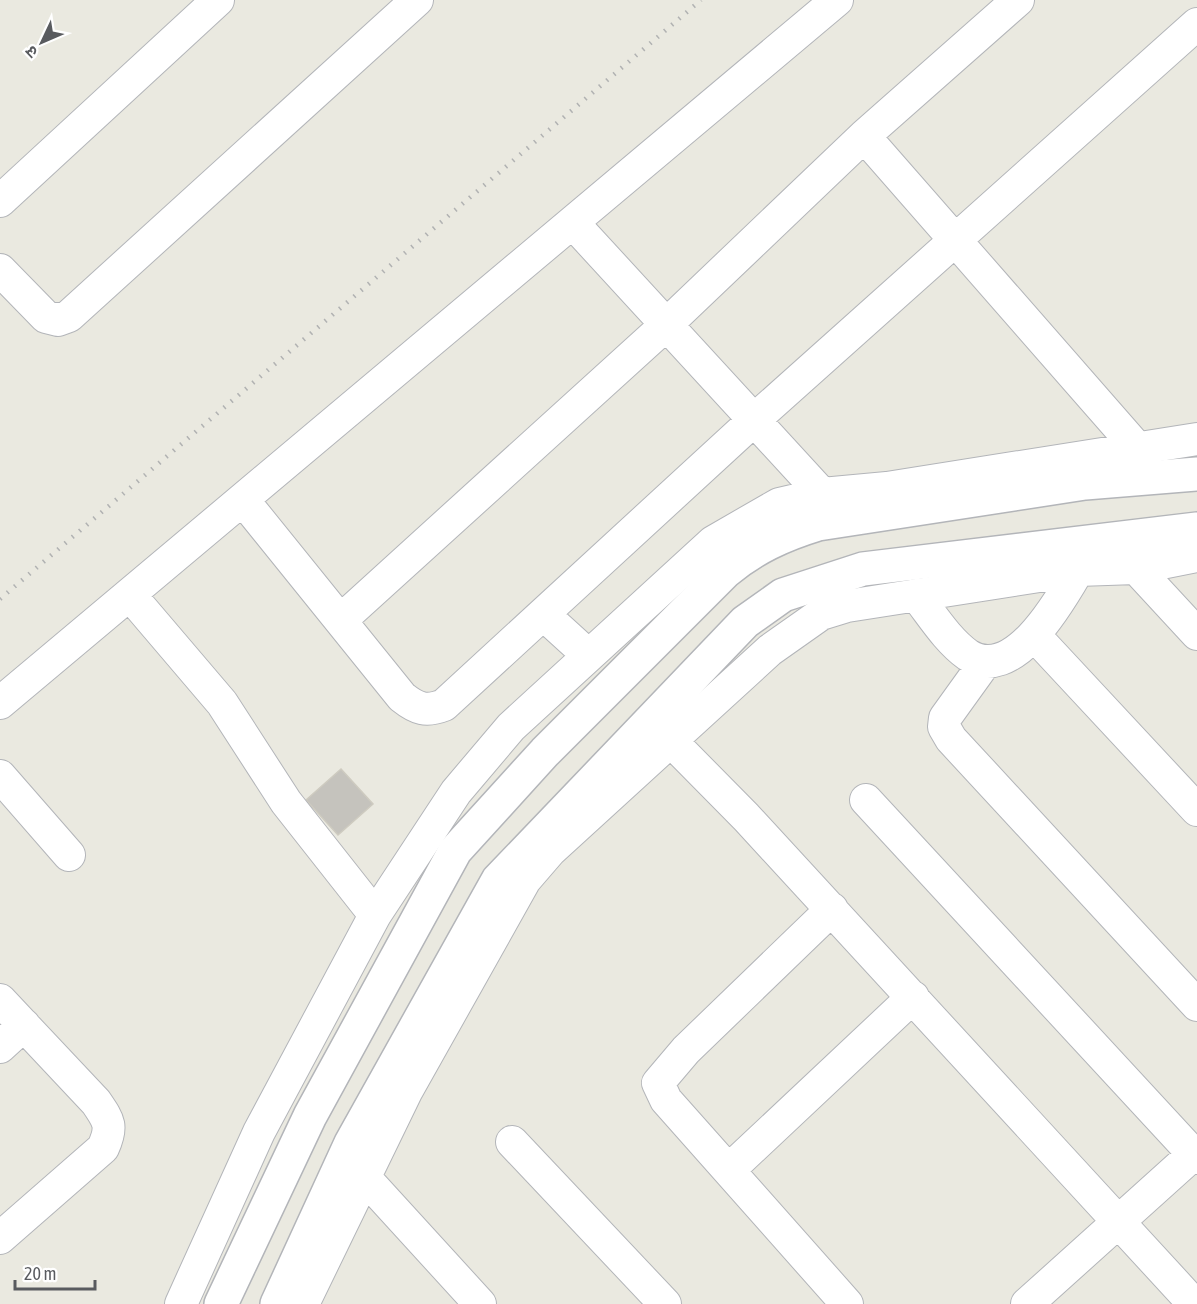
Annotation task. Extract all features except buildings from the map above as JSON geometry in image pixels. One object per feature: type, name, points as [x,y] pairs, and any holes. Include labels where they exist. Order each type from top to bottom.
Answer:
[{"type":"street","points":[[0,270],[46,318],[58,320],[69,316],[417,0]]},
{"type":"street","points":[[0,703],[837,0]]},
{"type":"street","points":[[340,620],[667,324],[864,136],[1018,0]]},
{"type":"street","points":[[0,201],[202,5]]},
{"type":"street","points":[[243,500],[402,697],[416,708],[430,710],[444,705],[754,420],[1197,24]]},
{"type":"street","points":[[864,136],[1138,449]]},
{"type":"street","points":[[573,223],[822,494]]},
{"type":"street","points":[[181,1304],[259,1132],[375,915],[456,792],[511,727],[713,542],[779,504],[822,494],[887,488],[1197,439]]},
{"type":"street","points":[[221,1304],[310,1116],[455,851],[545,752],[725,572],[751,551],[781,536],[818,524],[1085,483],[1197,474]]},
{"type":"street","points":[[277,1304],[351,1143],[498,880],[745,622],[783,595],[819,581],[863,569],[1197,529]]},
{"type":"street","points":[[303,1304],[406,1092],[525,880],[550,851],[770,651],[821,615],[847,606],[1078,570],[1136,568],[1197,556]]},
{"type":"street","points":[[1136,568],[1197,634]]},
{"type":"street","points":[[916,595],[954,643],[970,656],[986,662],[1002,659],[1034,634],[1055,609],[1078,570]]},
{"type":"street","points":[[130,595],[222,703],[286,802],[375,915]]},
{"type":"street","points":[[543,614],[588,655]]},
{"type":"street","points":[[1034,634],[1197,810]]},
{"type":"street","points":[[986,662],[945,718],[944,727],[951,739],[1197,1005]]},
{"type":"street","points":[[671,741],[832,909],[1118,1224],[1194,1304]]},
{"type":"street","points":[[0,776],[69,855]]},
{"type":"street","points":[[866,800],[1196,1154],[1027,1304]]},
{"type":"street","points":[[832,909],[686,1050],[658,1083],[666,1100],[730,1169],[847,1304]]},
{"type":"street","points":[[730,1169],[913,997]]},
{"type":"street","points":[[0,1000],[96,1102],[107,1118],[111,1132],[103,1148],[0,1238]]},
{"type":"street","points":[[0,1047],[24,1025]]},
{"type":"street","points":[[512,1142],[665,1304]]},
{"type":"street","points":[[365,1178],[480,1304]]},
{"type":"railway","points":[[0,599],[701,0]]}]
